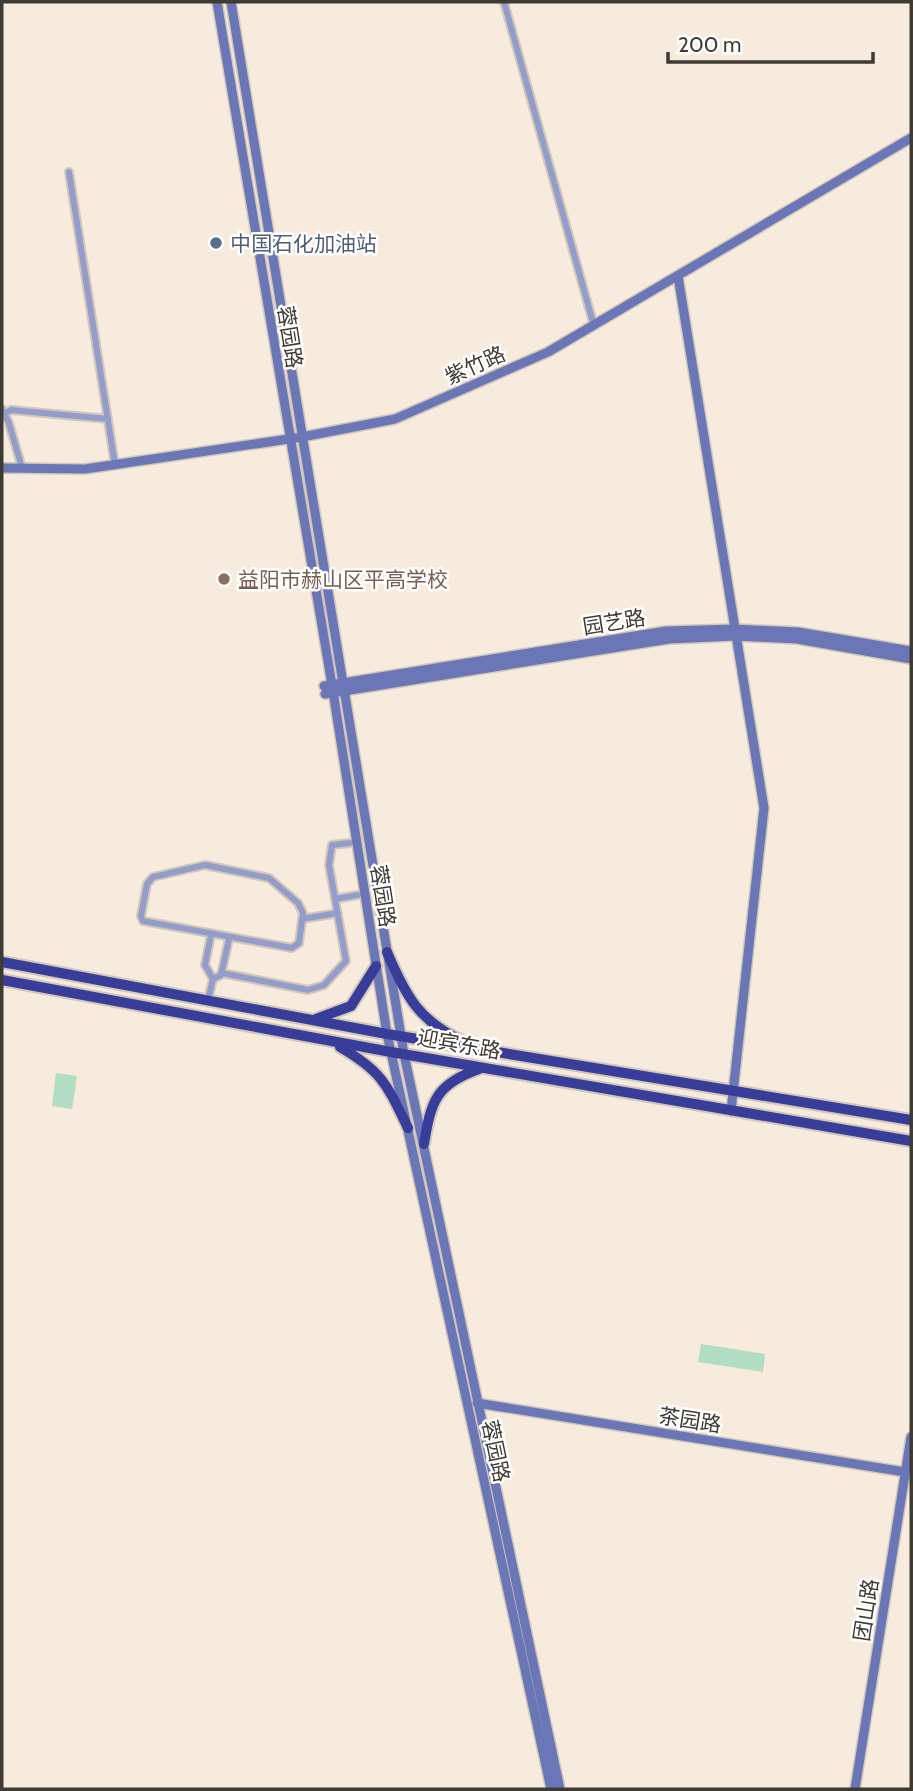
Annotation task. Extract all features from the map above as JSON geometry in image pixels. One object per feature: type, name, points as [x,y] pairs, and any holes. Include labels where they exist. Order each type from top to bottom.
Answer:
[{"type":"highway","points":[[387,952],[401,986],[419,1013],[439,1030],[482,1049],[483,1068],[459,1076],[440,1089],[429,1111],[424,1144]]},
{"type":"highway","name":"迎宾东路","points":[[2,962],[387,1034],[911,1120]]},
{"type":"highway","points":[[314,1019],[351,1006],[376,966]]},
{"type":"highway","name":"迎宾东路","points":[[2,981],[332,1042],[911,1142]]},
{"type":"highway","points":[[295,1035],[298,1016]]},
{"type":"highway","points":[[332,1042],[369,1064],[387,1085],[408,1128]]},
{"type":"street","name":"蓉园路","points":[[217,2],[333,689],[390,1052],[551,1789]]},
{"type":"street","name":"蓉园路","points":[[231,2],[302,438],[333,689],[387,952],[404,1054],[560,1789]]},
{"type":"street","points":[[503,2],[594,326]]},
{"type":"street","name":"紫竹路","points":[[2,468],[85,469],[302,438],[395,419],[548,352],[911,138]]},
{"type":"street","points":[[69,172],[115,465]]},
{"type":"street","points":[[678,276],[764,824],[731,1111]]},
{"type":"street","points":[[2,409],[2,415],[9,423],[22,468]]},
{"type":"street","points":[[2,415],[11,410],[107,419]]},
{"type":"street","name":"园艺路","points":[[333,689],[659,640],[735,633],[798,632],[911,651]]},
{"type":"street","name":"园艺路","points":[[735,633],[797,639],[911,659]]},
{"type":"street","points":[[222,973],[308,990],[324,985],[346,961],[330,865],[332,845],[350,843]]},
{"type":"street","points":[[205,865],[263,874],[298,903],[302,919],[299,943],[292,948],[211,935],[143,921],[141,916],[147,884],[153,877],[205,865]]},
{"type":"street","points":[[335,899],[358,895]]},
{"type":"street","points":[[302,919],[338,914]]},
{"type":"street","points":[[211,935],[205,965],[213,979]]},
{"type":"street","points":[[208,1000],[213,979],[222,973],[229,939]]},
{"type":"street","name":"茶园路","points":[[469,1405],[480,1403],[908,1473]]},
{"type":"street","name":"团山路","points":[[855,1789],[908,1473],[911,1437]]},
{"type":"green space","points":[[56,1073],[77,1076],[72,1109],[52,1106]]},
{"type":"green space","points":[[701,1344],[765,1354],[763,1372],[698,1362]]},
{"type":"place","name":"中国石化加油站","points":[[216,243]]},
{"type":"place","name":"益阳市赫山区平高学校","points":[[224,579]]}]
